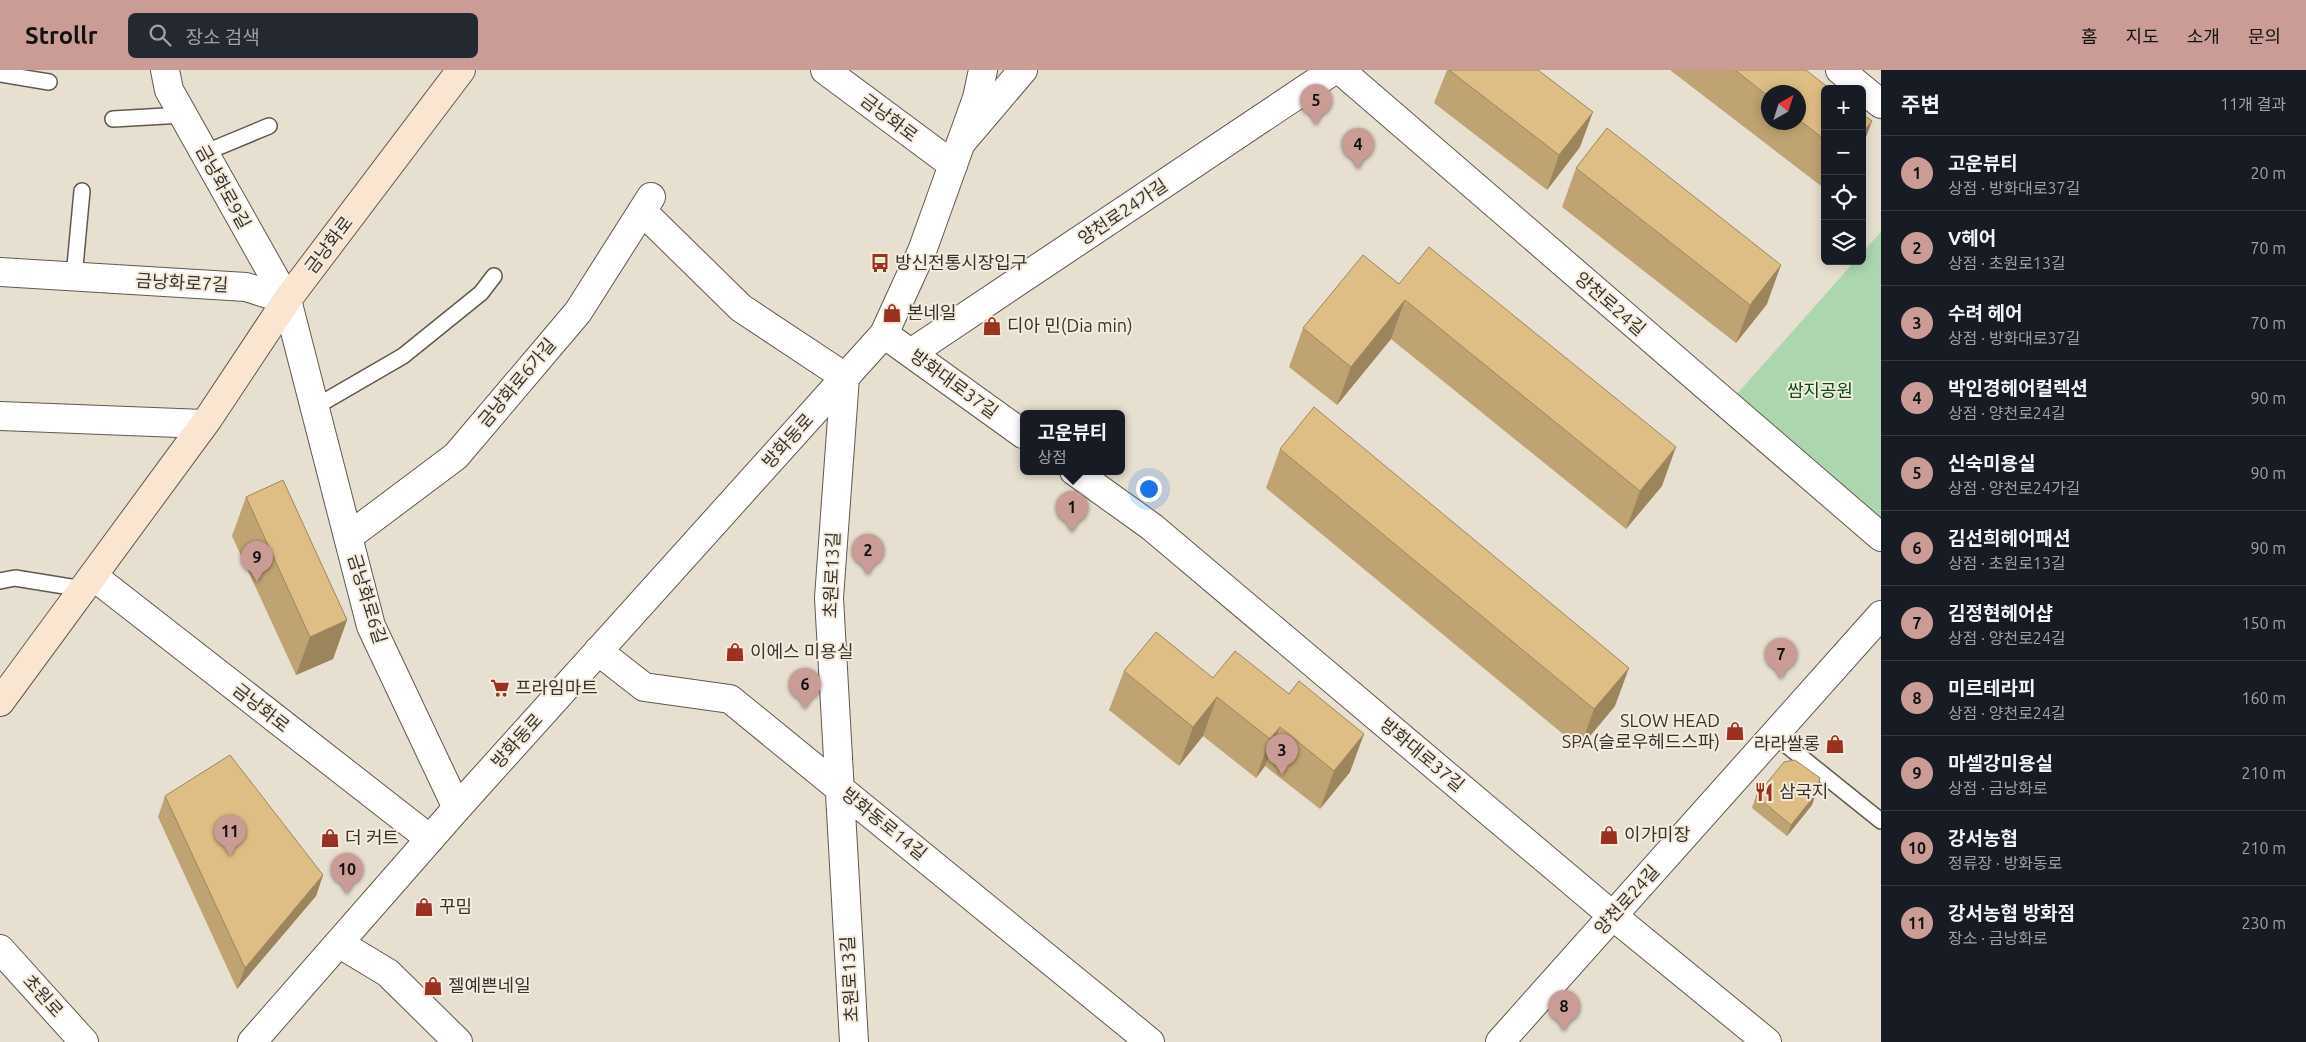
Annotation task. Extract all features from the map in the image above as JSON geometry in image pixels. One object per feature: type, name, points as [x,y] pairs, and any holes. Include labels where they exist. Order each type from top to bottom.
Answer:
[{"type":"main road","name":"금낭화로","points":[[0,702],[204,424],[287,300],[461,70]]},
{"type":"street","name":"금낭화로9길","points":[[165,70],[169,90],[287,300]]},
{"type":"street","name":"금낭화로","points":[[825,70],[957,155]]},
{"type":"street","name":"방화동로","points":[[252,1042],[340,944],[457,808],[884,334],[922,251],[977,98],[983,70]]},
{"type":"street","points":[[957,155],[1023,70]]},
{"type":"street","name":"양천로24가길","points":[[911,353],[1334,70]]},
{"type":"street","name":"양천로24길","points":[[1340,70],[1881,537]]},
{"type":"street","points":[[1840,70],[1881,104]]},
{"type":"street","name":"금낭화로6가길","points":[[348,537],[456,456],[578,312],[646,204],[741,308],[845,377]]},
{"type":"street","name":"금낭화로7길","points":[[0,272],[246,286],[287,300]]},
{"type":"street","name":"금낭화로6길","points":[[287,300],[371,626],[457,808]]},
{"type":"street","name":"방화대로37길","points":[[884,334],[1020,432]]},
{"type":"street","name":"초원로13길","points":[[845,377],[829,598],[838,786],[854,1042]]},
{"type":"street","points":[[0,416],[204,424]]},
{"type":"street","name":"방화대로37길","points":[[1080,475],[1152,527],[1613,916],[1767,1042]]},
{"type":"street","name":"금낭화로","points":[[88,582],[430,839]]},
{"type":"street","name":"양천로24길","points":[[1500,1042],[1775,736],[1877,629]]},
{"type":"street","name":"방화동로14길","points":[[598,651],[644,687],[730,699],[1150,1042]]},
{"type":"street","points":[[340,944],[388,973],[458,1042]]},
{"type":"street","name":"초원로","points":[[0,950],[84,1042]]},
{"type":"lane","points":[[0,74],[49,82]]},
{"type":"lane","points":[[113,119],[183,115]]},
{"type":"lane","points":[[204,154],[269,126]]},
{"type":"lane","points":[[74,277],[82,191]]},
{"type":"lane","points":[[314,407],[403,356],[481,293],[494,276]]},
{"type":"lane","name":"금낭화로","points":[[0,582],[15,578],[88,582]]},
{"type":"lane","points":[[1775,736],[1881,821]]},
{"type":"green space","name":"쌈지공원","points":[[1881,232],[1881,526],[1736,395],[1851,265],[1866,265],[1866,249]]},
{"type":"building","points":[[1449,70],[1538,70],[1593,112],[1559,155]]},
{"type":"building","points":[[1735,70],[1806,70],[1825,85],[1821,85],[1821,137],[1806,125],[1806,85],[1761,85],[1761,90]]},
{"type":"building","points":[[1866,117],[1872,121],[1866,129]]},
{"type":"building","points":[[1607,128],[1781,265],[1750,305],[1576,168]]},
{"type":"building","points":[[1429,247],[1676,447],[1640,491],[1405,300],[1351,367],[1303,328],[1363,255],[1399,284]]},
{"type":"building","points":[[1314,407],[1629,668],[1594,709],[1280,449]]},
{"type":"building","points":[[283,480],[347,620],[310,637],[246,497]]},
{"type":"building","points":[[1156,632],[1213,678],[1235,651],[1289,694],[1299,681],[1364,734],[1334,771],[1280,727],[1270,739],[1217,697],[1193,727],[1124,671]]},
{"type":"building","points":[[230,755],[323,875],[245,968],[165,796]]},
{"type":"building","points":[[1795,760],[1820,778],[1816,794],[1791,825],[1756,796],[1784,762]]},
{"type":"place","name":"신숙미용실","points":[[1316,125]]},
{"type":"place","name":"박인경헤어컬렉션","points":[[1358,169]]},
{"type":"place","name":"방신전통시장입구","points":[[880,263]]},
{"type":"place","name":"본네일","points":[[892,313]]},
{"type":"place","name":"디아 민(Dia min)","points":[[992,326]]},
{"type":"place","name":"고운뷰티","points":[[1072,532]]},
{"type":"place","name":"V헤어","points":[[868,575]]},
{"type":"place","name":"마셀강미용실","points":[[257,582]]},
{"type":"place","name":"이에스 미용실","points":[[735,652]]},
{"type":"place","name":"김정현헤어샵","points":[[1781,679]]},
{"type":"place","name":"프라임마트","points":[[500,688]]},
{"type":"place","name":"김선희헤어패션","points":[[805,709]]},
{"type":"place","name":"SLOW HEAD SPA(슬로우헤드스파)","points":[[1735,731]]},
{"type":"place","name":"라라쌀롱","points":[[1835,744]]},
{"type":"place","name":"수려 헤어","points":[[1282,775]]},
{"type":"place","name":"삼국지","points":[[1764,792]]},
{"type":"place","name":"이가미장","points":[[1609,835]]},
{"type":"place","name":"더 커트","points":[[330,838]]},
{"type":"place","name":"강서농협 방화점","points":[[230,856]]},
{"type":"place","name":"강서농협","points":[[347,894]]},
{"type":"place","name":"꾸밈","points":[[424,907]]},
{"type":"place","name":"젤예쁜네일","points":[[433,986]]},
{"type":"place","name":"미르테라피","points":[[1564,1031]]}]
